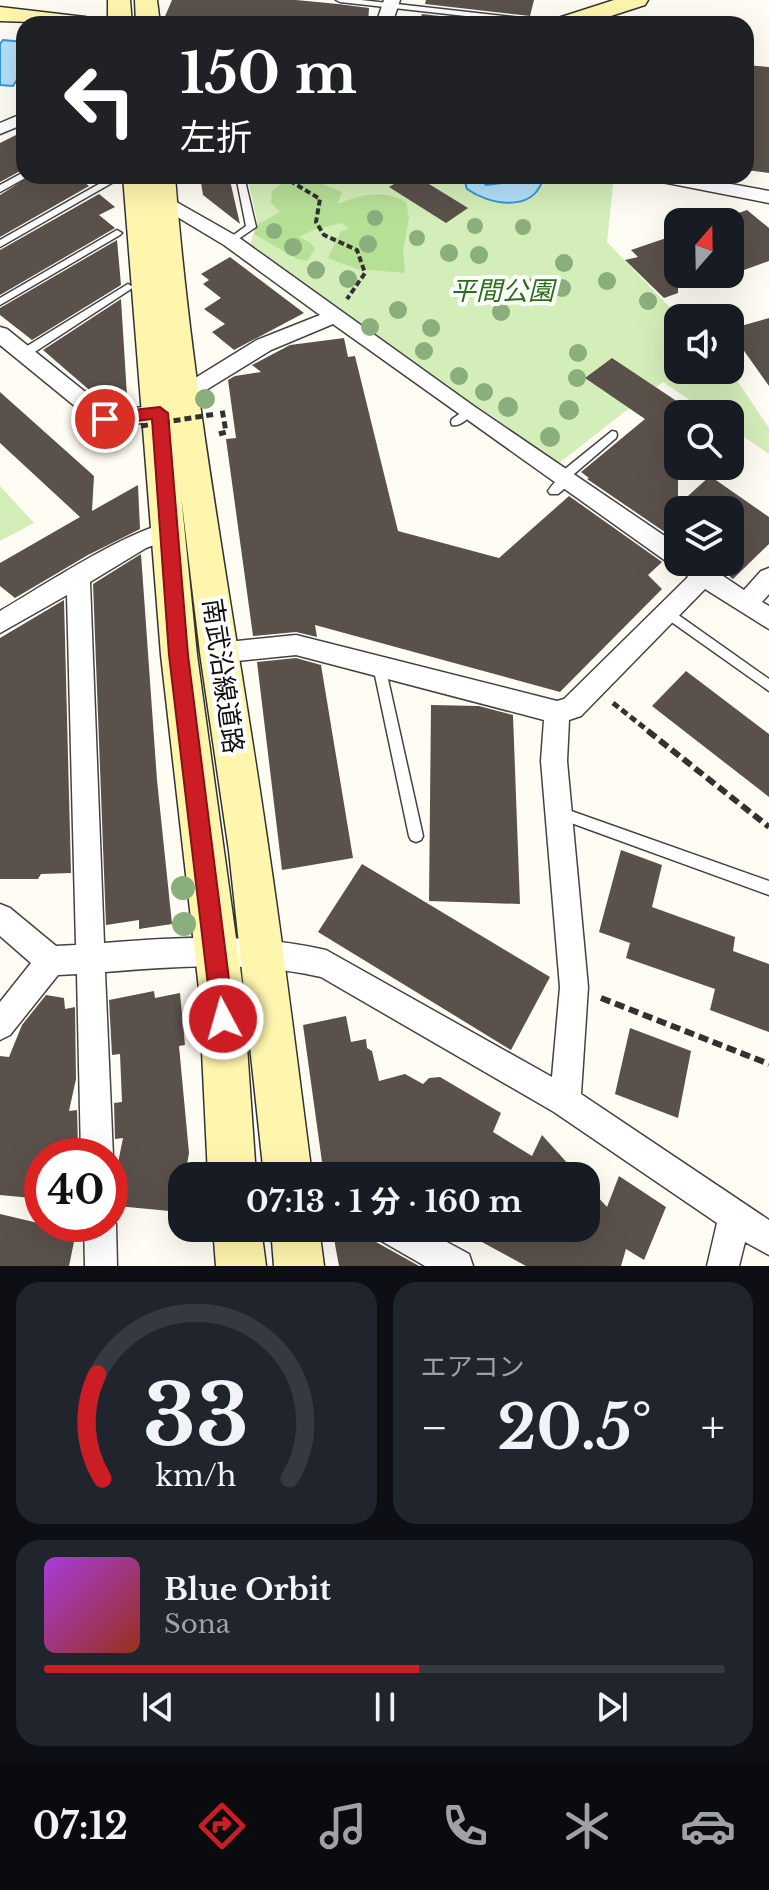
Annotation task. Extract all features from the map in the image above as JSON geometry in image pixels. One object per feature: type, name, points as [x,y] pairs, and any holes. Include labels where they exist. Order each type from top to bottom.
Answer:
[{"type":"street","points":[[586,16],[637,0]]},
{"type":"street","name":"南武沿線道路","points":[[142,184],[167,255],[162,410],[169,530],[179,655],[223,1019],[231,1162]]},
{"type":"street","points":[[144,184],[231,241],[335,316],[462,417],[560,486],[664,549]]},
{"type":"street","points":[[700,184],[769,197]]},
{"type":"street","points":[[0,334],[105,419],[162,410],[264,345],[335,316]]},
{"type":"street","name":"南武沿線道路","points":[[162,410],[218,653],[262,954],[286,1162]]},
{"type":"street","points":[[0,623],[138,542],[169,530]]},
{"type":"street","points":[[218,653],[296,645],[557,712],[572,708],[667,612],[689,576]]},
{"type":"street","points":[[706,576],[769,619]]},
{"type":"street","points":[[78,578],[96,1138]]},
{"type":"street","points":[[746,603],[769,578]]},
{"type":"street","points":[[557,712],[554,761],[557,812],[574,987],[565,1101]]},
{"type":"street","points":[[0,918],[51,961],[215,953],[297,956],[326,964],[565,1101],[769,1239]]},
{"type":"street","points":[[0,1025],[51,961]]},
{"type":"street","points":[[723,1266],[734,1217]]},
{"type":"street","points":[[100,1242],[101,1266]]},
{"type":"street","points":[[238,1242],[241,1266]]},
{"type":"street","points":[[296,1242],[299,1266]]},
{"type":"street","points":[[414,1242],[457,1266]]},
{"type":"lane","points":[[340,0],[496,16]]},
{"type":"lane","points":[[0,244],[136,184]]},
{"type":"lane","points":[[231,241],[251,227],[242,184]]},
{"type":"lane","points":[[0,302],[117,233]]},
{"type":"lane","points":[[23,354],[128,287]]},
{"type":"lane","points":[[560,486],[569,472],[612,435]]},
{"type":"lane","points":[[667,612],[769,686]]},
{"type":"lane","points":[[379,666],[416,836]]},
{"type":"lane","points":[[557,812],[769,888]]},
{"type":"path","points":[[295,184],[320,199],[316,222],[324,235],[357,250],[365,273],[335,316]]},
{"type":"path","points":[[162,410],[216,414],[218,434],[226,432],[222,409]]},
{"type":"path","points":[[592,687],[769,827]]},
{"type":"path","points":[[574,987],[769,1064]]},
{"type":"green space","name":"平間公園","points":[[249,184],[613,184],[607,242],[667,304],[664,304],[664,383],[554,467],[249,249],[257,220]]},
{"type":"green space","points":[[280,184],[323,184],[342,192],[338,204],[372,195],[389,196],[406,202],[409,218],[403,251],[405,273],[357,269],[328,258],[341,231],[349,229],[342,223],[299,237],[315,249],[307,261],[297,259],[254,234],[257,225],[280,212],[271,202],[272,191]]},
{"type":"green space","name":"平間公園","points":[[666,384],[739,384],[769,428],[769,454],[744,437],[744,400],[689,400]]},
{"type":"green space","points":[[0,486],[34,523],[0,541]]},
{"type":"water","points":[[3,40],[16,41],[16,81],[13,86],[0,85],[0,44]]},
{"type":"water","points":[[465,184],[541,184],[528,198],[508,203],[486,199],[467,189]]},
{"type":"building","points":[[172,0],[296,0],[369,8],[368,16],[165,16]]},
{"type":"building","points":[[426,0],[534,0],[530,16],[425,4]]},
{"type":"building","points":[[754,66],[769,67],[769,173],[754,171]]},
{"type":"building","points":[[16,135],[16,173],[0,182],[0,143]]},
{"type":"building","points":[[17,184],[89,186],[0,237],[0,195]]},
{"type":"building","points":[[201,184],[231,184],[240,224],[203,195]]},
{"type":"building","points":[[394,184],[429,184],[468,208],[446,223],[389,187]]},
{"type":"building","points":[[99,194],[115,207],[99,215],[115,228],[0,295],[0,250]]},
{"type":"building","points":[[747,210],[769,228],[769,261],[744,270],[744,211]]},
{"type":"building","points":[[664,239],[664,288],[678,288],[678,293],[664,298],[625,260],[638,257],[631,250]]},
{"type":"building","points":[[117,240],[121,285],[32,340],[0,315],[0,308]]},
{"type":"building","points":[[230,257],[304,313],[234,350],[212,332],[225,324],[204,309],[221,298],[203,284],[209,280],[201,274]]},
{"type":"building","points":[[121,299],[127,396],[109,407],[43,350]]},
{"type":"building","points":[[769,318],[769,386],[744,351],[744,325]]},
{"type":"building","points":[[344,338],[348,357],[355,356],[398,531],[499,558],[569,496],[662,562],[648,575],[662,589],[560,692],[315,625],[317,637],[296,632],[253,636],[226,439],[236,438],[228,380],[261,372],[252,365],[290,345]]},
{"type":"building","points":[[612,358],[675,400],[664,400],[664,480],[678,480],[678,496],[664,496],[664,531],[581,472],[645,419],[585,378]]},
{"type":"building","points":[[0,392],[94,476],[92,511],[138,485],[140,529],[15,598],[0,586],[0,563],[80,517],[0,443]]},
{"type":"building","points":[[706,480],[716,480],[739,496],[688,496]]},
{"type":"building","points":[[744,500],[769,517],[769,544],[744,568]]},
{"type":"building","points":[[141,554],[157,780],[172,924],[139,929],[139,920],[106,925],[93,584]]},
{"type":"building","points":[[64,600],[71,873],[41,874],[38,879],[0,879],[0,638]]},
{"type":"building","points":[[296,658],[321,665],[353,858],[282,870],[257,662]]},
{"type":"building","points":[[686,671],[769,734],[769,797],[652,706]]},
{"type":"building","points":[[431,705],[479,706],[513,715],[520,904],[429,901]]},
{"type":"building","points":[[621,850],[662,865],[652,907],[735,937],[733,951],[769,964],[769,1032],[710,1010],[715,989],[626,958],[630,943],[599,932]]},
{"type":"building","points":[[362,864],[550,977],[511,1050],[318,932]]},
{"type":"building","points":[[154,991],[155,998],[180,993],[185,1045],[179,1046],[189,1153],[187,1162],[168,1162],[168,1211],[128,1207],[128,1138],[115,1138],[114,1103],[122,1102],[120,1054],[112,1055],[109,1000]]},
{"type":"building","points":[[46,995],[64,998],[65,1009],[75,1007],[76,1079],[69,1111],[77,1110],[78,1138],[24,1138],[24,1197],[0,1195],[0,1056],[9,1057],[22,1025]]},
{"type":"building","points":[[346,1016],[351,1042],[366,1039],[379,1081],[405,1074],[423,1084],[429,1078],[440,1077],[501,1113],[493,1132],[532,1156],[542,1135],[566,1162],[322,1162],[303,1025]]},
{"type":"building","points":[[630,1028],[691,1051],[678,1118],[615,1094]]},
{"type":"building","points":[[619,1176],[666,1207],[644,1260],[626,1249],[621,1266],[526,1266],[482,1242],[600,1242],[600,1199],[607,1207]]},
{"type":"building","points":[[0,1214],[24,1220],[24,1242],[74,1242],[69,1266],[0,1266]]},
{"type":"building","points":[[335,1242],[376,1242],[419,1266],[339,1266]]},
{"type":"route","points":[[105,419],[160,413],[179,655],[223,1019]]}]
